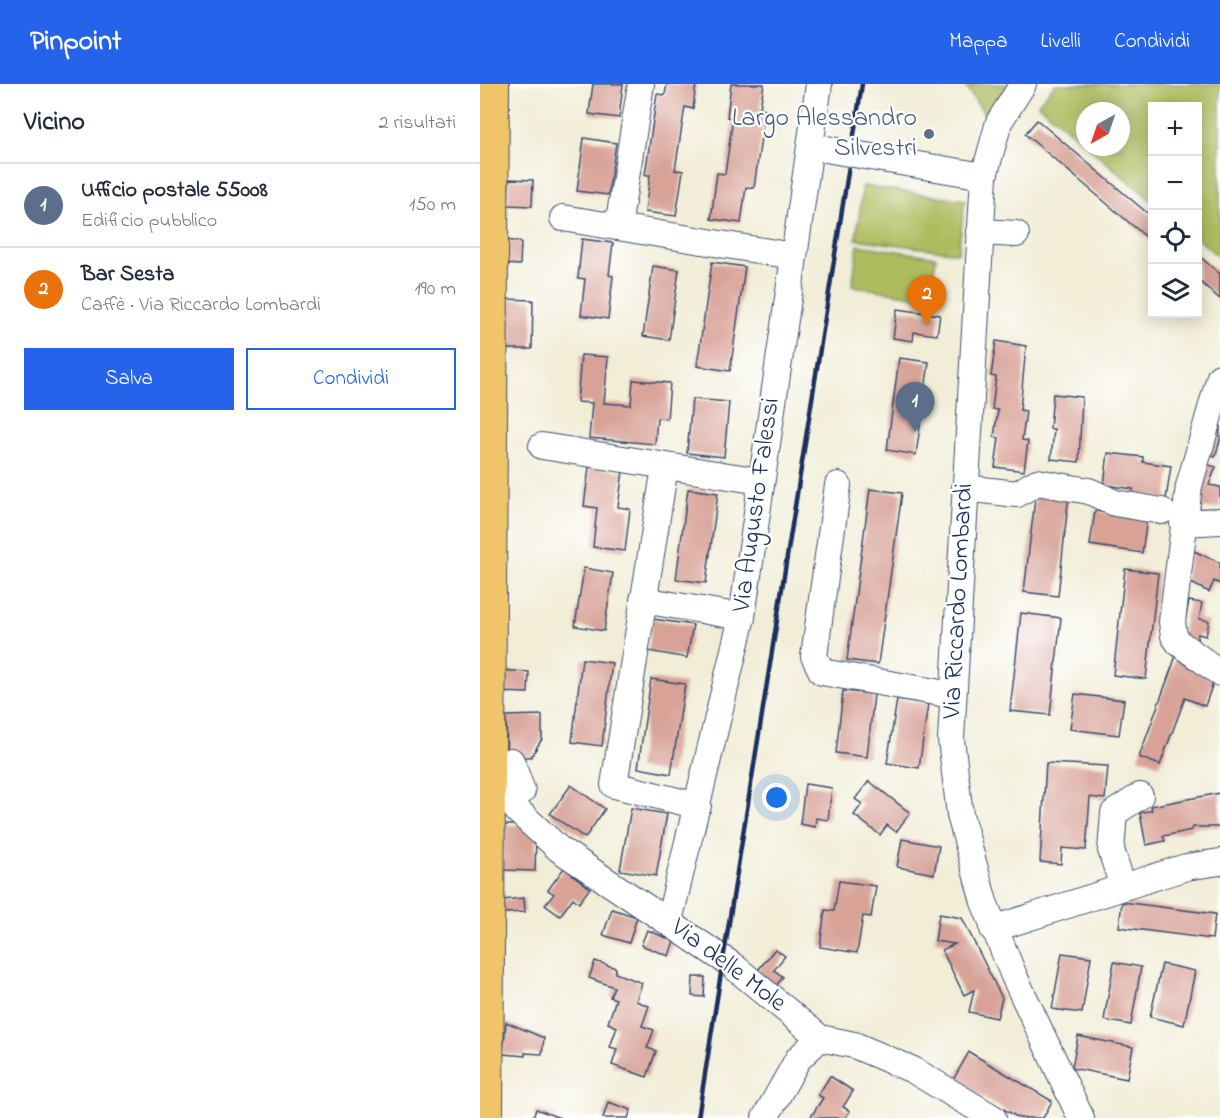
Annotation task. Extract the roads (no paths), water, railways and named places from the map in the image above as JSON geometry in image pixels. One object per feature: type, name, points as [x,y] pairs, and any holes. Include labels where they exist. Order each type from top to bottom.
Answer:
[{"type":"main road","points":[[487,1118],[500,767],[485,274],[493,84]]},
{"type":"street","points":[[618,227],[641,84]]},
{"type":"street","name":"Via Augusto Falessi","points":[[669,921],[742,617],[793,256],[818,148],[819,84]]},
{"type":"street","name":"Via Riccardo Lombardi","points":[[1023,84],[999,122],[984,176],[951,739],[960,815],[977,882],[993,929],[1078,1114]]},
{"type":"street","points":[[818,148],[984,176]]},
{"type":"street","points":[[563,218],[793,256]]},
{"type":"street","points":[[980,232],[1016,234]]},
{"type":"street","points":[[1220,377],[1200,441],[1172,517],[1174,636],[1179,643],[1220,673]]},
{"type":"street","points":[[542,446],[760,481]]},
{"type":"street","points":[[665,467],[614,785],[698,806]]},
{"type":"street","points":[[965,489],[1017,494],[1037,482],[1089,491],[1115,503],[1172,517],[1220,521]]},
{"type":"street","points":[[838,485],[814,656],[817,666],[822,672],[952,694]]},
{"type":"street","points":[[644,600],[742,617]]},
{"type":"street","name":"Via delle Mole","points":[[500,767],[508,800],[527,821],[565,853],[746,975],[820,1038],[841,1041],[897,1063],[984,1116]]},
{"type":"street","points":[[1124,887],[1111,850],[1114,813],[1140,796]]},
{"type":"street","points":[[993,929],[1186,867],[1220,862]]},
{"type":"street","points":[[765,1118],[798,1059],[820,1038]]},
{"type":"railway","points":[[698,1118],[862,84]]},
{"type":"place","name":"Largo Alessandro Silvestri","points":[[929,134]]},
{"type":"place","name":"Bar Sesta","points":[[927,325]]},
{"type":"place","name":"Ufficio postale 55008","points":[[915,432]]}]
